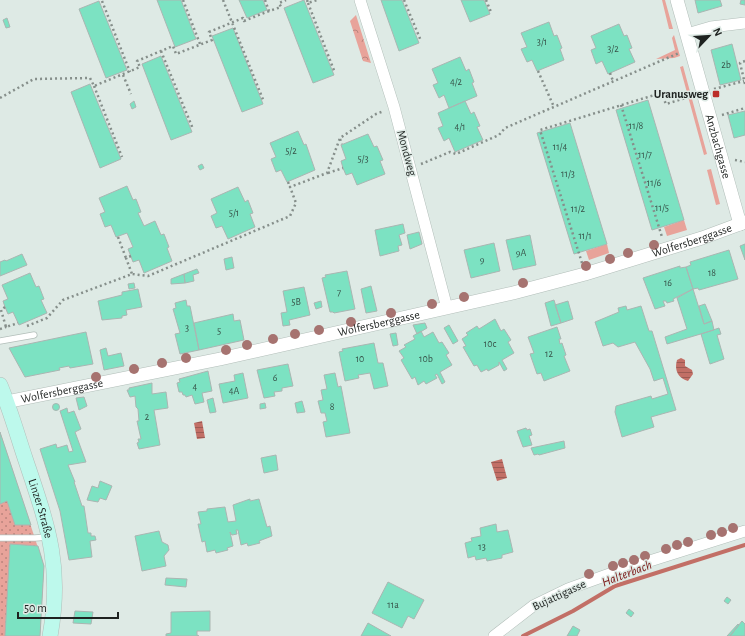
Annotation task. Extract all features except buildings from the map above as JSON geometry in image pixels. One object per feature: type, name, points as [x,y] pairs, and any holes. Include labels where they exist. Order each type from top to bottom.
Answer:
[{"type":"main road","name":"Linzer Straße","points":[[0,385],[50,536],[55,568],[55,608],[50,636]]},
{"type":"street","name":"Mondweg","points":[[360,0],[394,107],[411,167],[447,308]]},
{"type":"street","name":"Anzbachgasse","points":[[677,0],[742,223]]},
{"type":"street","points":[[687,34],[711,27],[745,22]]},
{"type":"street","name":"Wolfersberggasse","points":[[6,402],[220,359],[513,293],[586,274],[702,238],[742,223]]},
{"type":"street","name":"Bujattigasse","points":[[494,636],[528,610],[561,592],[618,570],[745,531]]},
{"type":"lane","points":[[0,341],[34,335]]},
{"type":"lane","points":[[0,538],[35,538],[50,536]]},
{"type":"path","points":[[183,0],[200,44]]},
{"type":"path","points":[[223,0],[264,102]]},
{"type":"path","points":[[265,0],[269,11]]},
{"type":"path","points":[[94,86],[140,67],[137,61],[173,46],[176,54],[212,40],[208,32],[243,18],[244,21],[281,7],[279,3],[286,0]]},
{"type":"path","points":[[317,0],[307,2],[335,73]]},
{"type":"path","points":[[404,0],[421,42]]},
{"type":"path","points":[[486,0],[491,12]]},
{"type":"path","points":[[102,1],[130,72]]},
{"type":"path","points":[[411,167],[450,152],[456,154],[499,135],[505,128],[691,48]]},
{"type":"path","points":[[161,51],[193,129]]},
{"type":"path","points":[[723,87],[745,82],[740,63],[745,61]]},
{"type":"path","points":[[538,71],[554,107]]},
{"type":"path","points":[[610,73],[613,82]]},
{"type":"path","points":[[123,74],[131,94]]},
{"type":"path","points":[[0,98],[34,79],[90,78],[122,157]]},
{"type":"path","points":[[586,274],[540,130],[661,93],[666,104],[668,104],[703,92]]},
{"type":"path","points":[[621,105],[666,249]]},
{"type":"path","points":[[327,173],[340,138],[376,114],[394,107]]},
{"type":"path","points":[[731,112],[745,108]]},
{"type":"path","points":[[340,138],[342,144]]},
{"type":"path","points":[[290,187],[343,168]]},
{"type":"path","points":[[23,327],[47,318],[63,300],[132,274],[148,276],[230,240],[290,216],[296,203],[288,182]]},
{"type":"path","points":[[118,237],[132,274]]},
{"type":"path","points":[[126,258],[131,256]]},
{"type":"path","points":[[5,307],[1,310],[6,328]]},
{"type":"path","points":[[0,329],[18,323]]},
{"type":"path","points":[[6,328],[7,330],[15,328]]},
{"type":"green space","points":[[662,0],[665,0],[673,29],[669,29]]},
{"type":"green space","points":[[356,15],[371,63],[363,61],[350,21]]},
{"type":"green space","points":[[674,35],[680,56],[674,58],[656,59],[675,50],[672,38]]},
{"type":"green space","points":[[683,66],[707,154],[704,155],[680,67]]},
{"type":"green space","points":[[711,169],[720,204],[716,205],[707,170]]},
{"type":"green space","points":[[684,220],[687,230],[667,236],[664,227]]},
{"type":"green space","points":[[607,244],[609,253],[589,260],[586,251]]},
{"type":"green space","points":[[0,432],[44,566],[40,636],[0,636]]},
{"type":"shaded area","points":[[681,358],[685,360],[685,366],[692,370],[693,374],[688,381],[679,376],[676,367],[677,360]]},
{"type":"shaded area","points":[[202,421],[205,438],[197,439],[194,423]]},
{"type":"shaded area","points":[[502,459],[507,478],[497,481],[491,462]]},
{"type":"waterway","name":"Halterbach","points":[[523,636],[573,611],[615,586],[745,545]]},
{"type":"place","name":"Uranusweg","points":[[716,94]]}]
